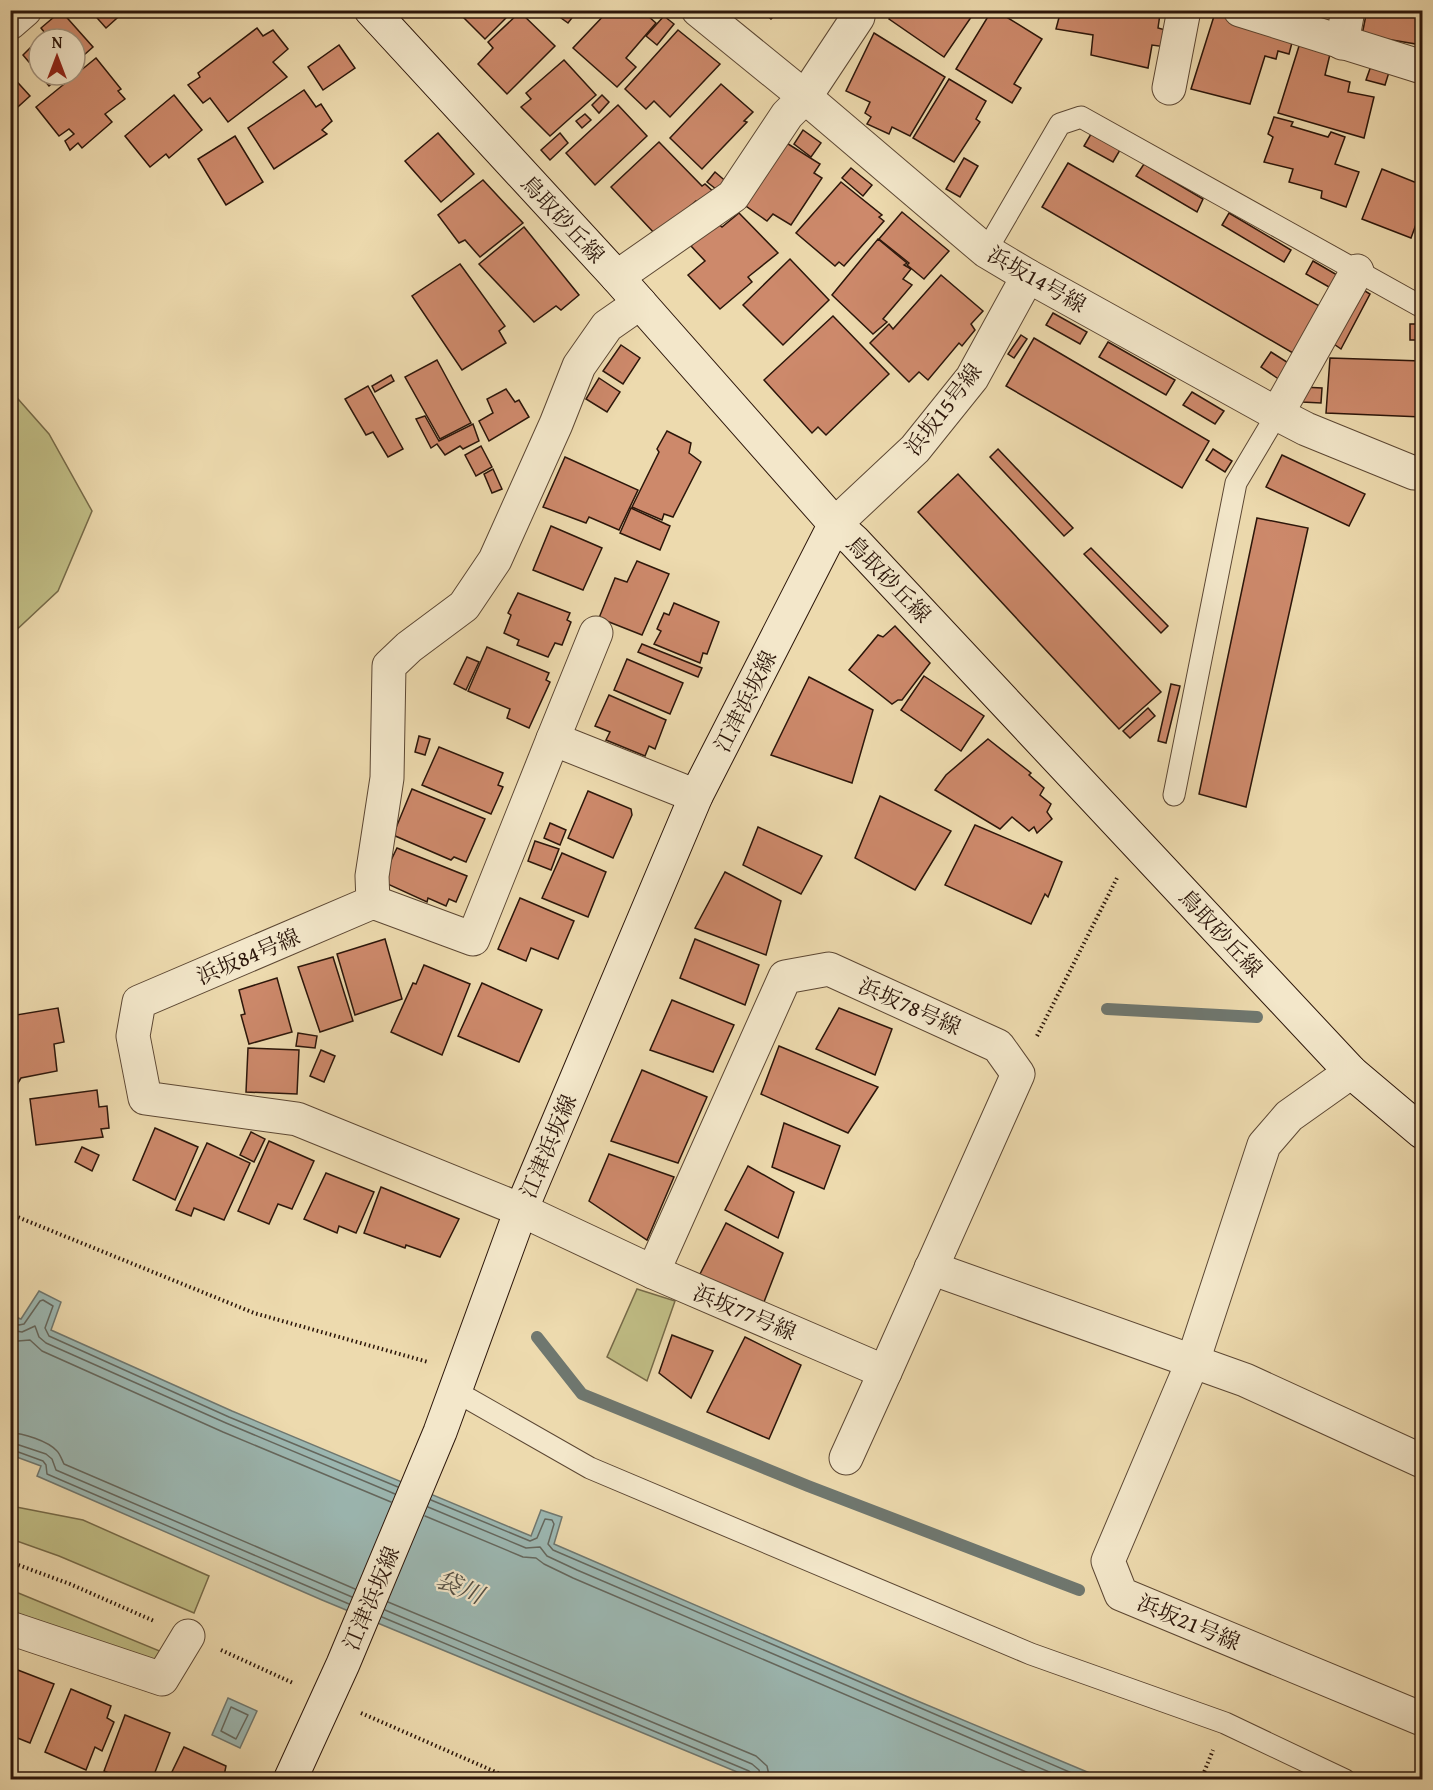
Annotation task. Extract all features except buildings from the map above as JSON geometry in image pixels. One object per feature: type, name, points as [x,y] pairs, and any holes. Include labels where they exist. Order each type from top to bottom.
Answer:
[{"type":"street","points":[[10,23],[25,10]]},
{"type":"street","name":"鳥取砂丘線","points":[[371,10],[617,277],[835,524],[854,541],[1351,1072],[1422,1132]]},
{"type":"street","name":"浜坂14号線","points":[[698,10],[806,97],[986,251],[1306,429],[1414,472],[1422,473]]},
{"type":"street","points":[[617,277],[733,196],[787,115],[806,97],[858,17],[859,10]]},
{"type":"street","points":[[1169,88],[1184,10]]},
{"type":"street","points":[[1240,10],[1342,44],[1422,67]]},
{"type":"street","points":[[1342,44],[1348,10]]},
{"type":"street","points":[[1277,414],[1357,271]]},
{"type":"street","name":"浜坂15号線","points":[[835,524],[915,449],[972,378],[1028,276]]},
{"type":"street","points":[[596,633],[473,939],[373,902],[372,876],[387,778],[389,666],[409,646],[464,606],[495,560],[556,424],[579,366],[607,326],[640,303]]},
{"type":"street","name":"江津浜坂線","points":[[290,1779],[344,1664],[440,1432],[521,1210],[696,796],[835,524]]},
{"type":"street","points":[[553,739],[696,796]]},
{"type":"street","name":"浜坂84号線","points":[[373,902],[139,1002],[133,1036],[145,1098],[297,1119],[521,1210]]},
{"type":"street","name":"浜坂78号線","points":[[653,1272],[785,977],[829,969],[998,1046],[1018,1074]]},
{"type":"street","name":"浜坂21号線","points":[[1351,1072],[1289,1116],[1264,1145],[1193,1361],[1108,1561],[1122,1594],[1422,1719]]},
{"type":"street","points":[[846,1458],[1018,1074]]},
{"type":"street","name":"浜坂77号線","points":[[521,1210],[653,1272],[885,1372]]},
{"type":"street","points":[[932,1268],[1245,1380],[1422,1461]]},
{"type":"street","points":[[10,1628],[162,1679],[188,1636]]},
{"type":"lane","points":[[986,251],[1060,124],[1081,117],[1422,307]]},
{"type":"lane","points":[[1174,795],[1236,483],[1277,414]]},
{"type":"lane","points":[[458,1381],[591,1468],[1031,1653],[1225,1723],[1345,1779]]},
{"type":"path","points":[[1018,1074],[1136,842]]},
{"type":"path","points":[[10,1214],[254,1313],[458,1381]]},
{"type":"path","points":[[327,1698],[514,1779]]},
{"type":"shaded area","points":[[11,391],[49,434],[92,511],[58,591],[11,635]]},
{"type":"shaded area","points":[[637,1289],[675,1301],[647,1381],[607,1357]]},
{"type":"shaded area","points":[[11,1506],[83,1520],[209,1576],[194,1613],[59,1556],[11,1539]]},
{"type":"shaded area","points":[[11,1590],[167,1654],[156,1668],[11,1617]]},
{"type":"water","name":"袋川","points":[[39,1291],[61,1302],[51,1330],[232,1411],[531,1536],[541,1510],[562,1517],[554,1544],[1104,1779],[754,1779],[322,1600],[37,1476],[41,1466],[11,1455],[10,1315],[21,1319]]},
{"type":"water","points":[[228,1698],[257,1711],[240,1748],[212,1735]]},
{"type":"waterway","points":[[1107,1009],[1257,1017]]},
{"type":"waterway","points":[[537,1337],[582,1394],[808,1486],[1079,1590]]}]
